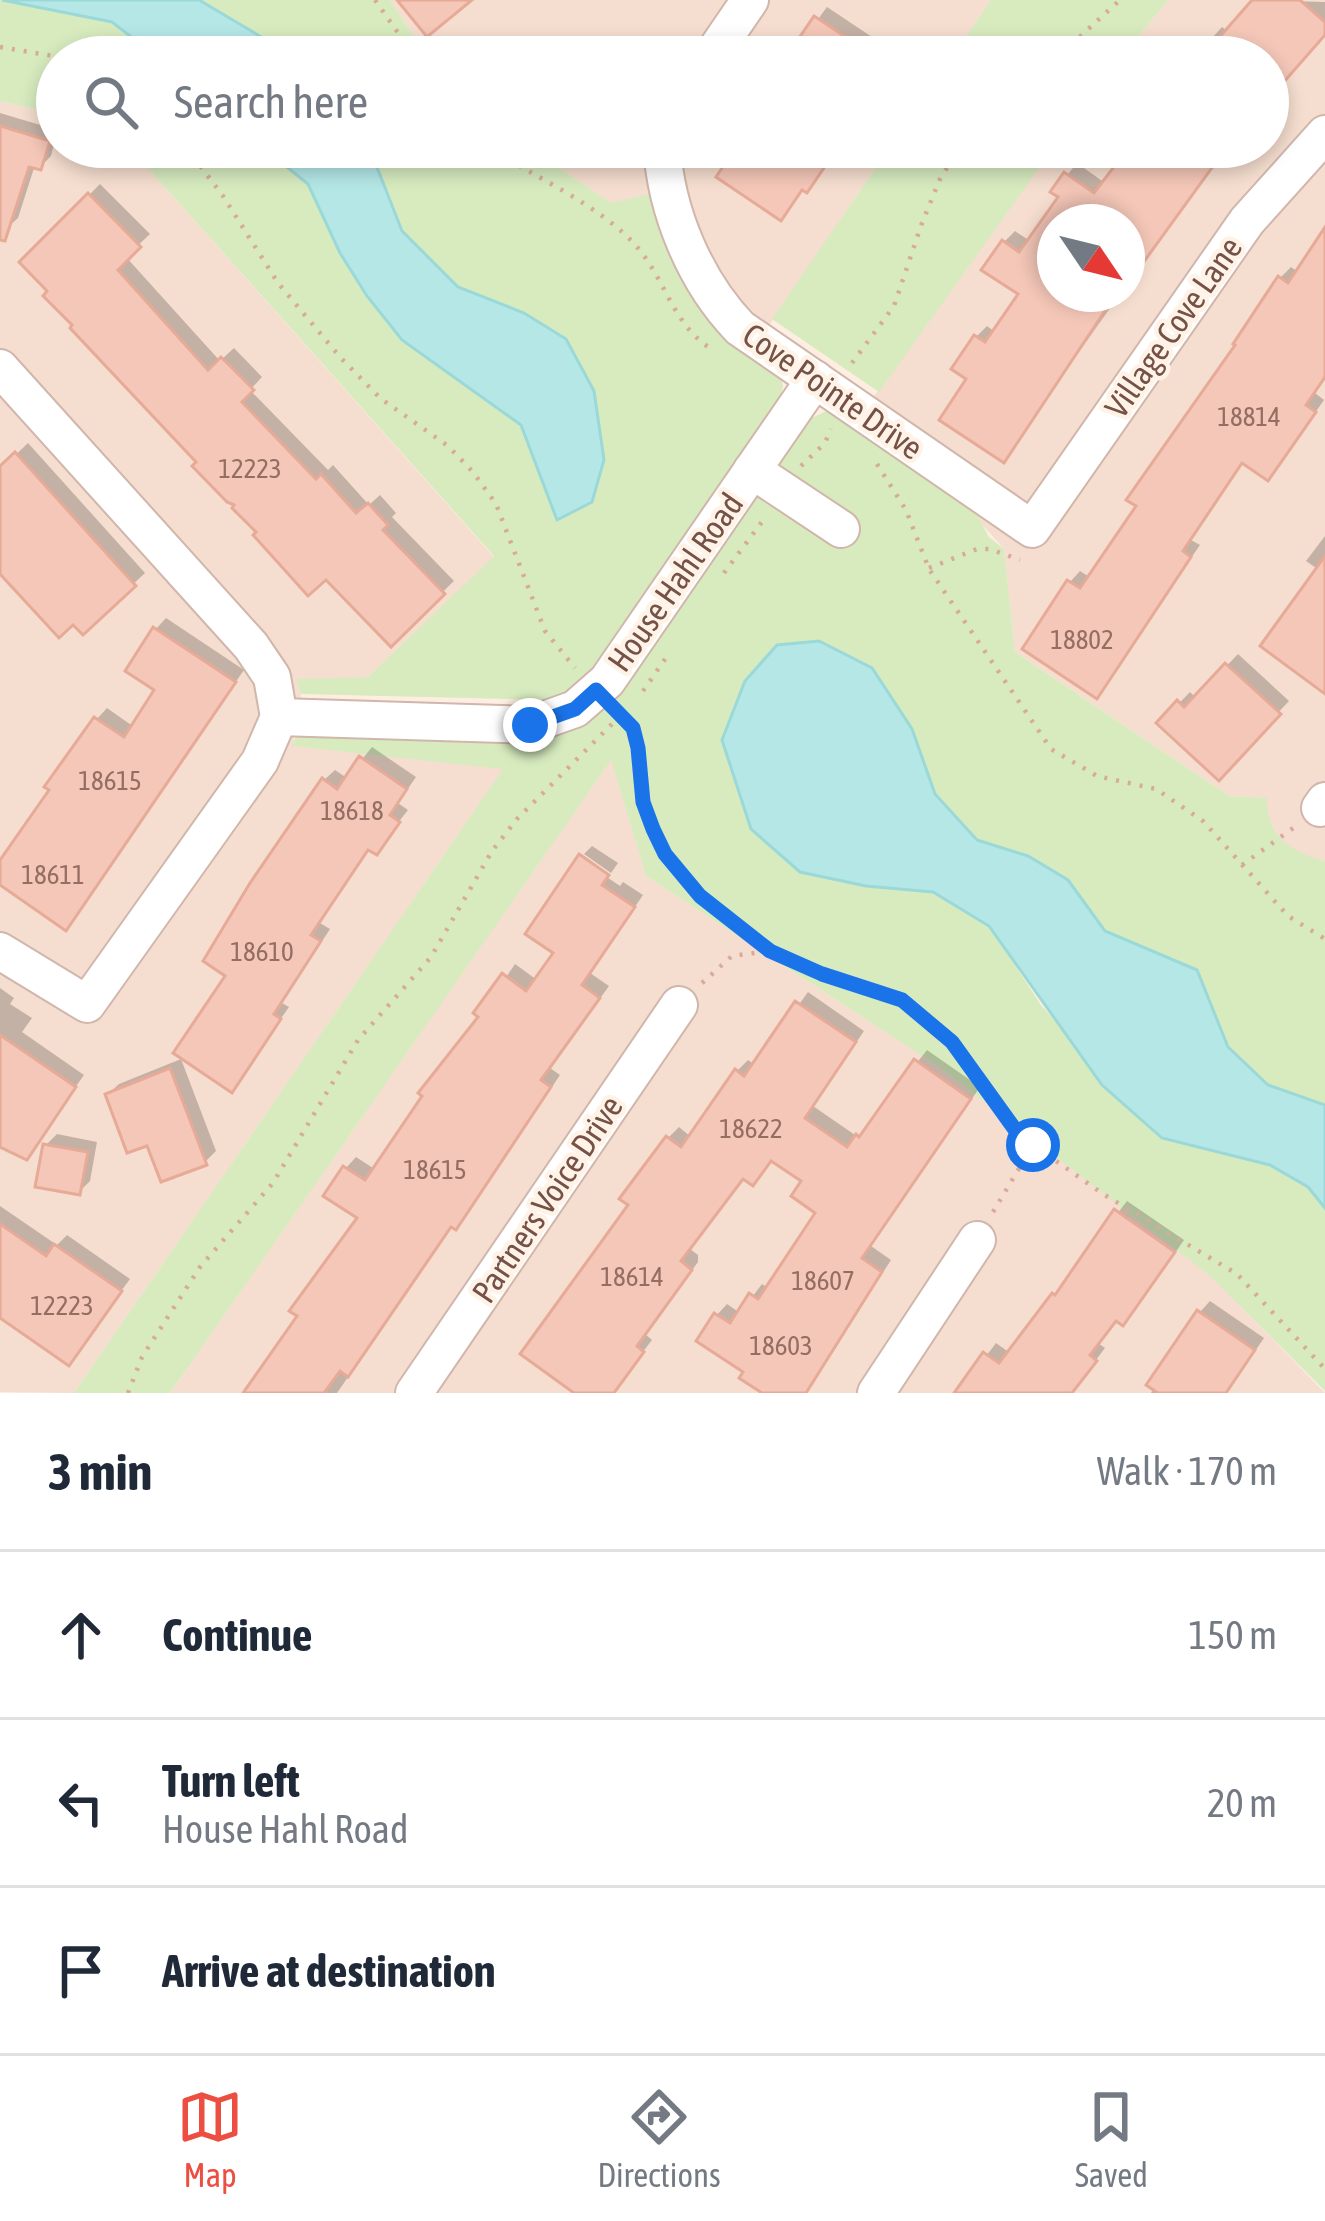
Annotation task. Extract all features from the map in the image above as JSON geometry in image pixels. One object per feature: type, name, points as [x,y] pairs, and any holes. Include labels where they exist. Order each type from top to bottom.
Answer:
[{"type":"street","points":[[725,36],[750,0]]},
{"type":"street","name":"Village Cove Lane","points":[[1032,545],[1247,221],[1325,134]]},
{"type":"street","name":"Cove Pointe Drive","points":[[664,168],[678,228],[720,307],[740,328],[830,376],[1032,545]]},
{"type":"street","points":[[0,368],[251,646],[272,676],[279,717],[260,761],[87,1004],[0,951]]},
{"type":"street","name":"House Hahl Road","points":[[279,717],[530,725],[609,703],[607,681],[767,481],[830,376]]},
{"type":"street","points":[[767,481],[841,529]]},
{"type":"street","name":"Partners Voice Drive","points":[[414,1393],[679,1005]]},
{"type":"street","points":[[876,1393],[977,1240]]},
{"type":"path","points":[[375,0],[400,36]]},
{"type":"path","points":[[1081,36],[1120,0]]},
{"type":"path","points":[[0,46],[36,53]]},
{"type":"path","points":[[202,168],[278,283],[340,357],[380,398],[448,446],[496,504],[545,631],[633,728],[643,802],[665,854],[700,896],[770,951],[902,1000],[952,1042],[1019,1135],[1103,1194],[1237,1274],[1325,1369]]},
{"type":"path","points":[[522,168],[636,244],[686,327],[712,350],[732,356]]},
{"type":"path","points":[[830,376],[894,306],[947,168]]},
{"type":"path","points":[[714,586],[767,481],[825,443],[830,429]]},
{"type":"path","points":[[868,450],[906,510],[928,568],[1051,749],[1097,776],[1156,789],[1203,820],[1288,916],[1325,939]]},
{"type":"path","points":[[928,568],[977,550],[991,549],[1010,559],[1032,545]]},
{"type":"path","points":[[128,1393],[142,1357],[200,1268],[273,1183],[358,1040],[431,957],[492,851],[609,703],[654,677],[674,646]]},
{"type":"path","points":[[1242,865],[1323,805]]},
{"type":"path","points":[[679,1005],[732,956],[770,951]]},
{"type":"path","points":[[977,1240],[1033,1145]]},
{"type":"shaded area","points":[[390,0],[991,0],[966,36],[414,36]]},
{"type":"shaded area","points":[[1168,0],[1325,0],[1325,861],[1299,855],[1282,842],[1266,817],[1266,798],[1229,796],[1015,652],[1004,549],[980,522],[859,417],[1039,168],[1289,168],[1289,36],[1138,36]]},
{"type":"shaded area","points":[[0,101],[36,109],[36,168],[148,168],[494,557],[368,677],[297,680],[301,694],[293,746],[504,768],[74,1393],[0,1392]]},
{"type":"shaded area","points":[[559,168],[876,168],[753,349],[611,204]]},
{"type":"shaded area","points":[[611,759],[646,876],[939,1067],[1210,1275],[1325,1393],[170,1393]]},
{"type":"green space","points":[[0,0],[112,22],[130,36],[36,36],[36,109],[0,101]]},
{"type":"green space","points":[[199,0],[390,0],[414,36],[260,36]]},
{"type":"green space","points":[[991,0],[1168,0],[1138,36],[966,36]]},
{"type":"green space","points":[[148,168],[288,168],[308,184],[340,253],[402,340],[521,425],[557,520],[524,313],[459,287],[402,231],[377,168],[559,168],[611,203],[653,193],[778,365],[783,386],[778,406],[607,657],[577,689],[547,700],[301,694],[296,679],[368,677],[494,556]]},
{"type":"green space","points":[[876,168],[1039,168],[879,392],[772,319]]},
{"type":"green space","points":[[835,407],[969,500],[989,537],[1004,549],[1015,652],[1229,796],[1267,798],[1271,823],[1282,840],[1325,861],[1325,1105],[1268,1085],[1227,1047],[1197,970],[1105,931],[1068,880],[1028,856],[977,840],[935,794],[912,729],[866,886],[933,892],[989,926],[1041,1005],[1161,1138],[1270,1165],[1308,1187],[1325,1208],[1325,1391],[1209,1275],[939,1067],[646,876],[611,760],[170,1393],[74,1393],[503,769],[292,746],[297,733],[559,731],[593,719],[618,698],[803,422]]},
{"type":"water","points":[[2,0],[199,0],[260,36],[130,36],[112,22]]},
{"type":"water","points":[[288,168],[377,168],[402,231],[458,287],[524,313],[566,339],[594,391],[604,460],[592,502],[557,520],[521,425],[402,340],[340,253],[308,184]]},
{"type":"water","points":[[819,641],[872,668],[912,729],[935,794],[977,840],[1028,856],[1068,880],[1105,931],[1197,970],[1228,1047],[1268,1085],[1325,1105],[1325,1208],[1308,1187],[1270,1165],[1162,1138],[1102,1085],[989,926],[933,892],[866,886],[800,872],[751,829],[722,740],[745,681],[777,645]]},
{"type":"building","points":[[397,0],[472,0],[428,36]]},
{"type":"building","points":[[1252,0],[1300,0],[1325,22],[1325,35],[1289,76],[1289,36],[1220,36]]},
{"type":"building","points":[[814,16],[844,36],[800,36]]},
{"type":"building","points":[[0,126],[36,137],[36,168],[42,168],[41,170],[29,167],[5,241],[0,240]]},
{"type":"building","points":[[722,168],[824,168],[781,221],[716,177]]},
{"type":"building","points":[[1113,168],[1212,168],[1145,260],[1145,204],[1053,204],[1058,197],[1050,192],[1064,172],[1094,193]]},
{"type":"building","points":[[88,193],[141,247],[118,270],[208,370],[221,357],[254,390],[242,402],[356,513],[368,503],[388,525],[383,530],[445,594],[391,647],[326,580],[308,596],[253,535],[256,532],[234,505],[192,466],[196,462],[70,328],[43,296],[47,291],[19,262]]},
{"type":"building","points":[[1037,227],[1037,312],[1104,312],[1004,463],[939,420],[966,379],[951,369],[974,335],[985,342],[1018,294],[981,270],[1002,240],[1019,252]]},
{"type":"building","points":[[1325,227],[1325,377],[1306,405],[1316,412],[1268,481],[1242,463],[1183,551],[1191,557],[1097,699],[1022,649],[1067,580],[1080,588],[1136,506],[1126,500],[1278,276],[1288,283]]},
{"type":"building","points":[[15,452],[136,586],[83,635],[73,625],[59,638],[0,574],[0,466]]},
{"type":"building","points":[[1325,556],[1325,694],[1260,646]]},
{"type":"building","points":[[153,627],[236,682],[66,931],[0,885],[0,860],[94,717],[124,737],[154,690],[125,671]]},
{"type":"building","points":[[1225,663],[1281,714],[1219,781],[1156,723],[1177,700],[1184,707]]},
{"type":"building","points":[[359,756],[407,789],[390,815],[400,822],[377,855],[368,850],[311,935],[321,941],[274,1014],[281,1019],[232,1093],[173,1053],[225,976],[203,961],[322,778],[337,789]]},
{"type":"building","points":[[579,854],[609,875],[602,885],[635,907],[582,985],[600,998],[541,1080],[551,1087],[456,1230],[451,1227],[348,1377],[340,1371],[324,1393],[243,1393],[297,1316],[289,1311],[357,1218],[323,1196],[343,1166],[365,1180],[422,1096],[418,1093],[478,1017],[473,1013],[502,973],[526,991],[553,953],[525,934]]},
{"type":"building","points":[[795,1001],[856,1042],[805,1118],[847,1147],[914,1059],[971,1099],[862,1258],[882,1272],[806,1393],[762,1393],[739,1378],[743,1372],[696,1341],[714,1313],[730,1323],[749,1293],[758,1299],[815,1213],[791,1196],[801,1181],[771,1161],[753,1186],[743,1179],[681,1261],[692,1270],[637,1346],[644,1352],[614,1393],[574,1393],[520,1354],[628,1205],[619,1199],[666,1136],[681,1147],[735,1069],[744,1076]]},
{"type":"building","points":[[0,1035],[76,1087],[27,1160],[0,1147]]},
{"type":"building","points":[[170,1068],[207,1165],[161,1182],[147,1146],[127,1153],[105,1094]]},
{"type":"building","points":[[43,1144],[88,1152],[80,1195],[35,1187]]},
{"type":"building","points":[[1114,1209],[1175,1252],[1123,1326],[1116,1321],[1090,1355],[1097,1361],[1072,1393],[954,1393],[983,1352],[999,1363],[1055,1295]]},
{"type":"building","points":[[0,1224],[46,1256],[54,1244],[122,1291],[69,1366],[0,1318]]},
{"type":"building","points":[[1197,1310],[1255,1350],[1226,1393],[1158,1393],[1146,1385]]},
{"type":"route","points":[[530,725],[575,709],[596,690],[633,728],[643,802],[653,829],[665,854],[700,896],[770,951],[902,1000],[952,1042],[1019,1135],[1033,1145]]}]
